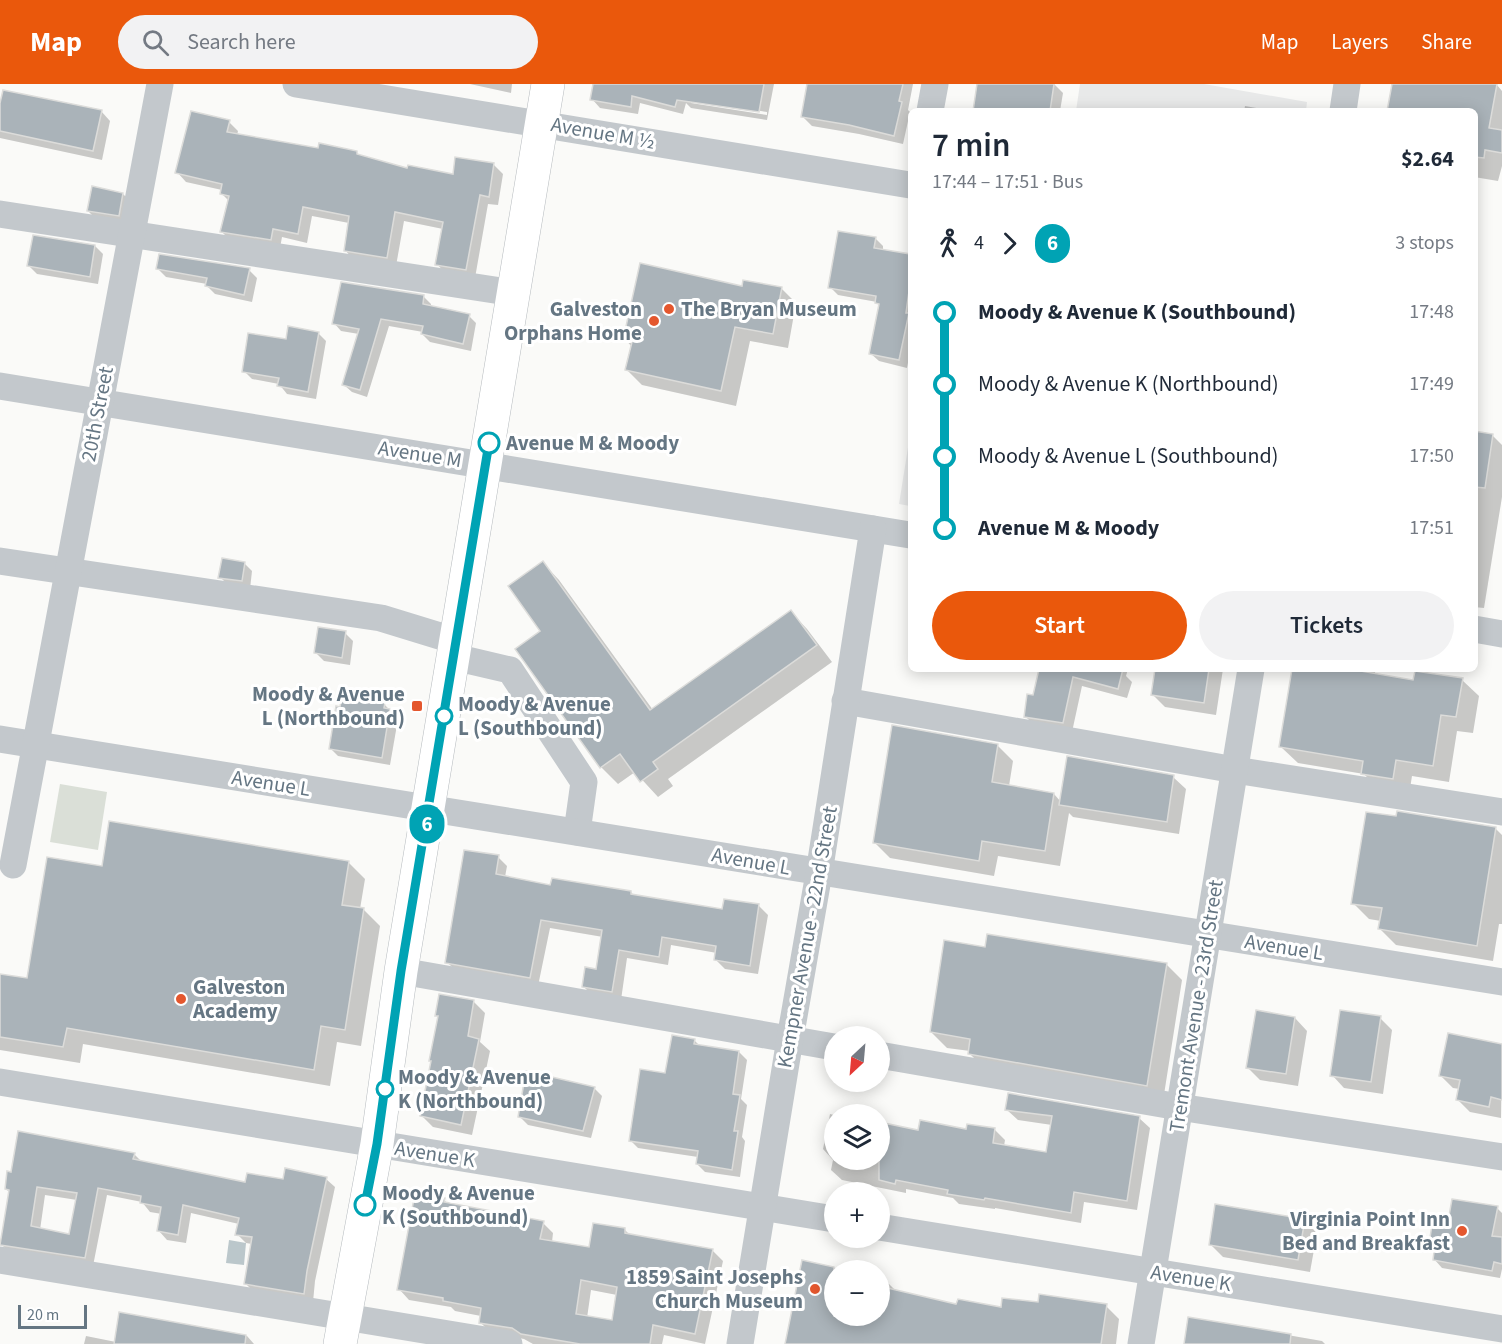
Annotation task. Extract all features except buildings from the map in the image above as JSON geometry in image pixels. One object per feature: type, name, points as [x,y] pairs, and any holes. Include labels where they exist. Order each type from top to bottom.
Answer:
[{"type":"main road","points":[[342,1330],[377,1144],[401,971],[548,84]]},
{"type":"street","name":"20th Street","points":[[13,865],[66,572],[160,84]]},
{"type":"street","name":"Avenue M ½","points":[[296,84],[908,185]]},
{"type":"street","points":[[931,108],[935,84]]},
{"type":"street","points":[[1343,108],[1347,84]]},
{"type":"street","points":[[0,214],[514,293]]},
{"type":"street","name":"Avenue M","points":[[0,386],[908,535]]},
{"type":"street","name":"Kempner Avenue - 22nd Street","points":[[740,1344],[819,873],[873,529]]},
{"type":"street","points":[[0,561],[381,618],[510,670],[584,782],[577,832]]},
{"type":"street","points":[[1478,630],[1502,634]]},
{"type":"street","name":"Tremont Avenue - 23rd Street","points":[[1141,1344],[1251,672]]},
{"type":"street","points":[[845,701],[1235,770],[1502,812]]},
{"type":"street","name":"Avenue L","points":[[0,739],[1502,982]]},
{"type":"street","points":[[401,971],[824,1045]]},
{"type":"street","points":[[890,1057],[1179,1107],[1502,1157]]},
{"type":"street","name":"Avenue K","points":[[0,1082],[824,1217]]},
{"type":"street","name":"Avenue K","points":[[890,1229],[1502,1329]]},
{"type":"street","points":[[0,1260],[342,1330],[509,1344]]},
{"type":"shaded area","points":[[1080,84],[1204,84],[1307,102],[1306,108],[1076,108]]},
{"type":"shaded area","points":[[908,448],[908,506],[899,504]]},
{"type":"shaded area","points":[[60,784],[107,792],[98,850],[50,842]]},
{"type":"shaded area","points":[[229,1240],[246,1243],[244,1265],[226,1263]]},
{"type":"bus line","name":"6","points":[[365,1205],[377,1144],[401,971],[489,443]]},
{"type":"place","name":"The Bryan Museum","points":[[669,309]]},
{"type":"place","name":"Galveston Orphans Home","points":[[654,321]]},
{"type":"place","name":"Avenue M & Moody","points":[[489,443]]},
{"type":"place","name":"Moody & Avenue L (Northbound)","points":[[417,706]]},
{"type":"place","name":"Moody & Avenue L (Southbound)","points":[[444,716]]},
{"type":"place","name":"Galveston Academy","points":[[181,999]]},
{"type":"place","name":"Moody & Avenue K (Northbound)","points":[[385,1089]]},
{"type":"place","name":"Moody & Avenue K (Southbound)","points":[[365,1205]]},
{"type":"place","name":"Virginia Point Inn Bed and Breakfast","points":[[1462,1231]]},
{"type":"place","name":"1859 Saint Josephs Church Museum","points":[[815,1289]]}]
